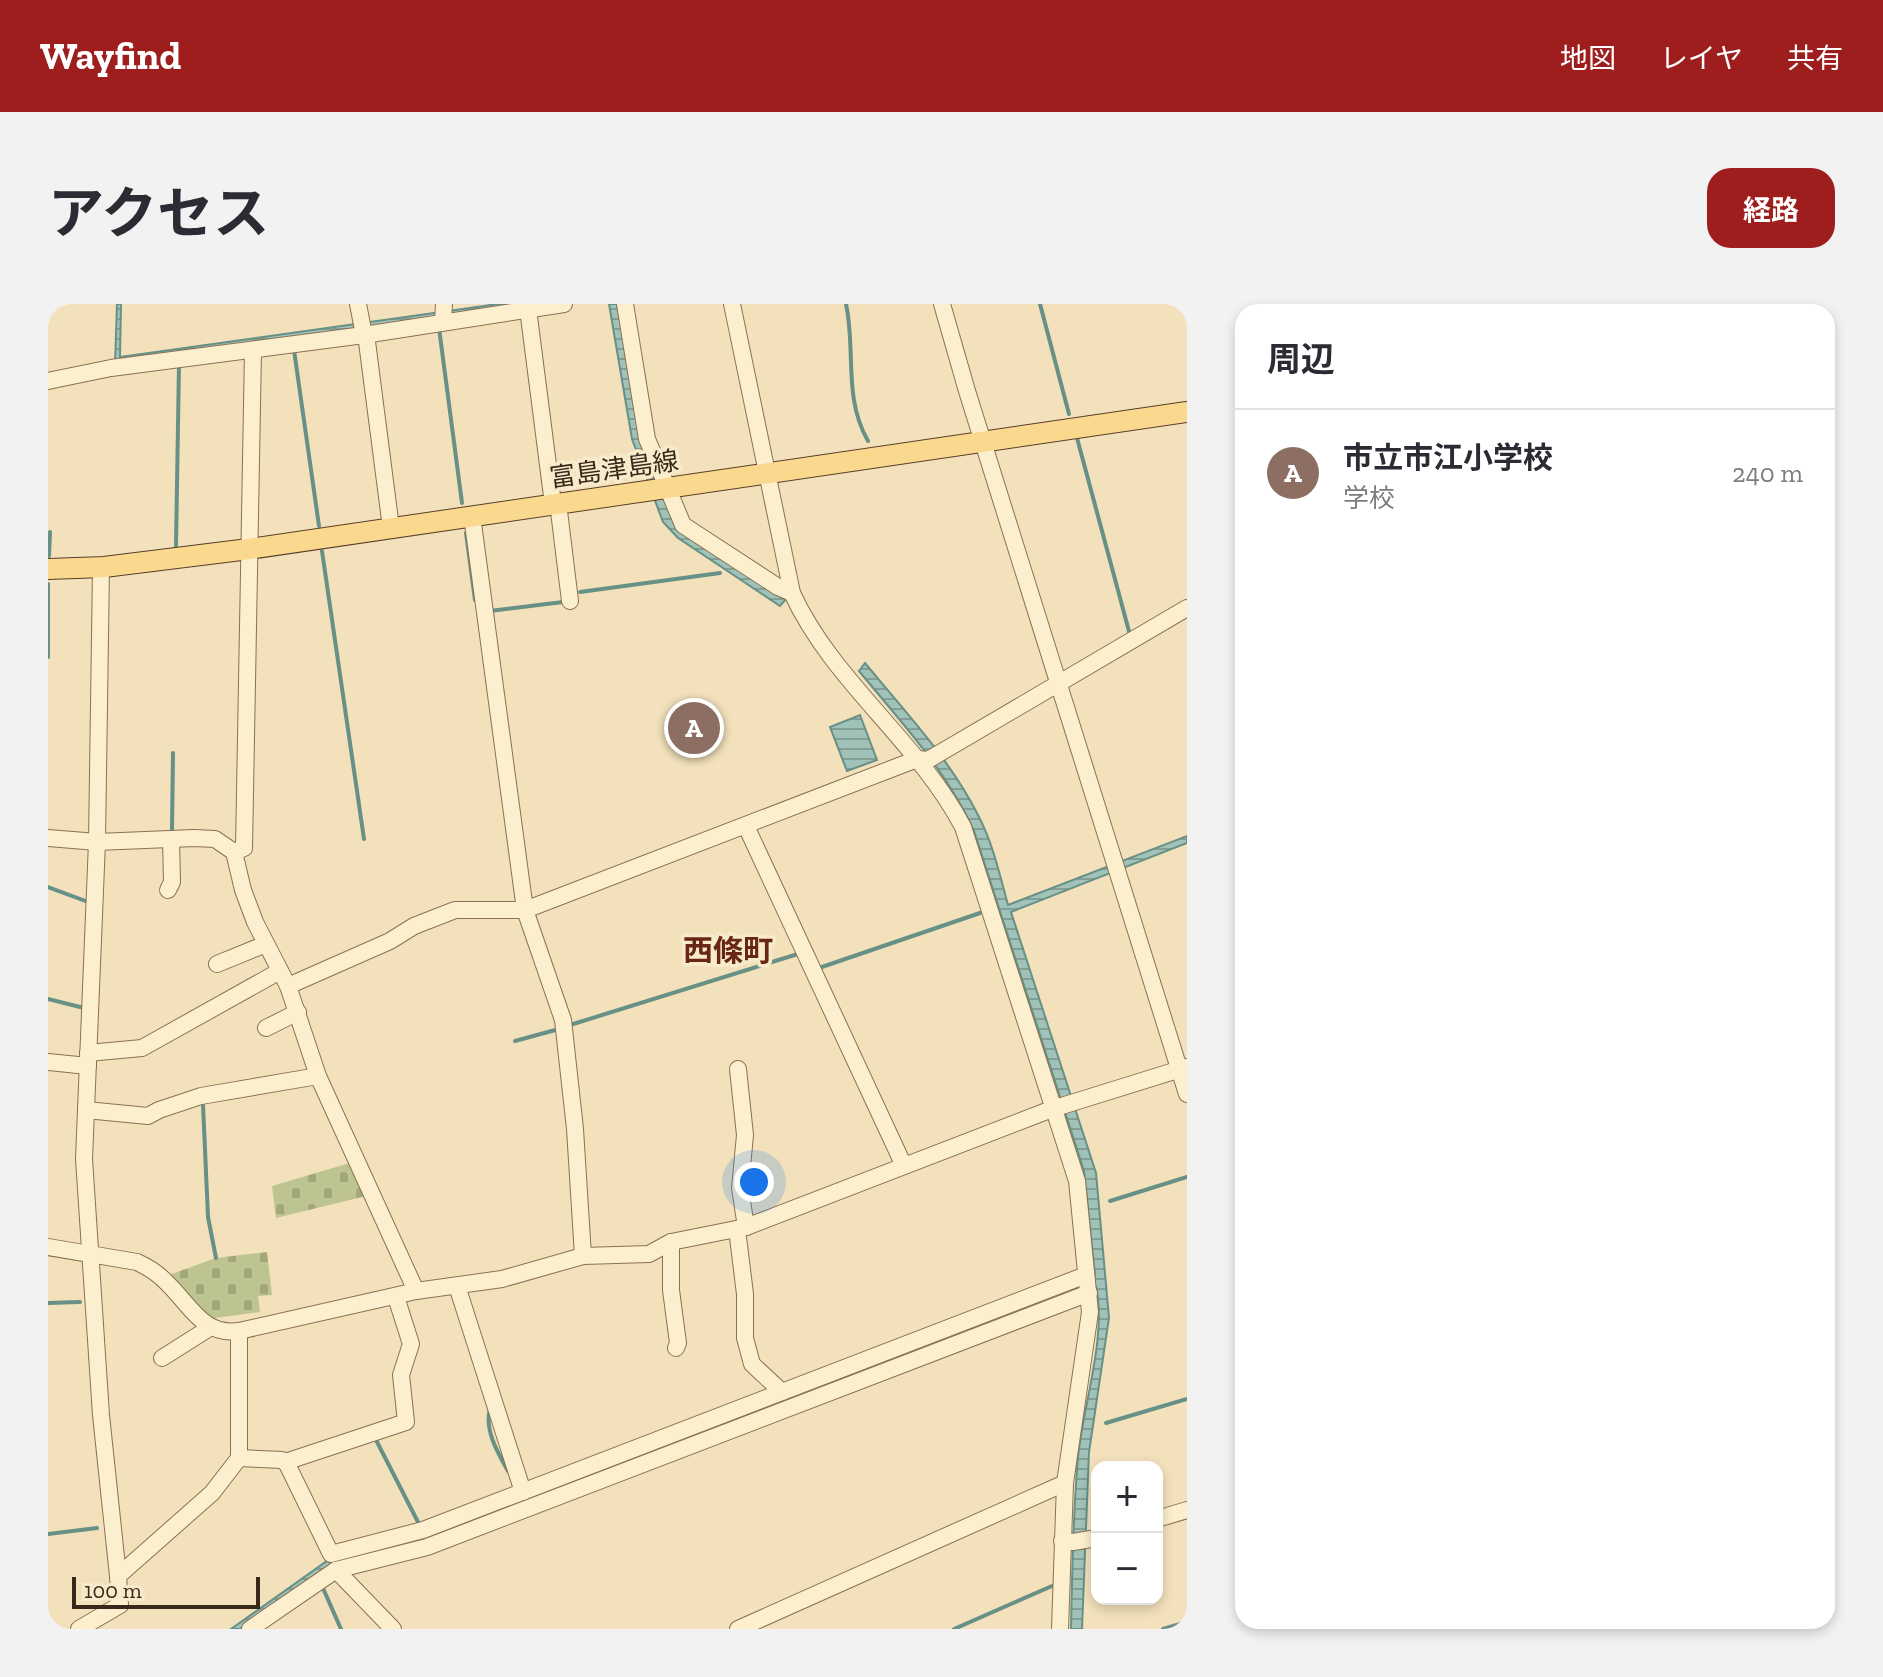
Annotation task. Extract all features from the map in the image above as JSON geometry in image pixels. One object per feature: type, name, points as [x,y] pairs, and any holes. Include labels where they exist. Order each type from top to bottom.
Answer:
[{"type":"main road","name":"富島津島線","points":[[48,569],[101,568],[249,549],[1187,412]]},
{"type":"street","points":[[358,304],[391,528]]},
{"type":"street","points":[[48,381],[111,368],[253,350],[444,314],[564,304]]},
{"type":"street","points":[[625,304],[647,439],[659,471],[661,488],[683,525],[792,593]]},
{"type":"street","points":[[732,304],[792,593],[806,623],[825,649],[929,757],[963,827],[1062,1106],[1077,1181],[1090,1312],[1065,1483],[1080,1540],[1060,1629]]},
{"type":"street","points":[[942,304],[1117,868],[1183,1068],[1187,1094]]},
{"type":"street","points":[[528,309],[570,601]]},
{"type":"street","points":[[234,852],[244,848],[253,350]]},
{"type":"street","points":[[472,516],[525,910],[563,1020],[577,1145],[583,1256]]},
{"type":"street","points":[[79,1629],[108,1622],[120,1605],[101,1415],[84,1159],[97,842],[101,568]]},
{"type":"street","points":[[48,1062],[88,1060],[142,1048],[284,979],[390,941],[414,926],[455,910],[525,910],[929,757],[1060,685],[1187,608]]},
{"type":"street","points":[[746,826],[904,1166]]},
{"type":"street","points":[[48,838],[97,842],[215,839],[234,852],[243,890],[298,1012],[318,1076],[416,1291]]},
{"type":"street","points":[[168,890],[172,882],[171,839]]},
{"type":"street","points":[[217,964],[266,944]]},
{"type":"street","points":[[266,1028],[298,1012]]},
{"type":"street","points":[[48,1247],[137,1262],[150,1268],[194,1315],[211,1327],[239,1331],[416,1291],[502,1279],[583,1256],[649,1254],[671,1242],[742,1228],[1062,1106],[1183,1068]]},
{"type":"street","points":[[738,1069],[745,1135],[740,1188],[745,1338],[752,1364],[782,1392]]},
{"type":"street","points":[[86,1110],[148,1116],[201,1096],[318,1076]]},
{"type":"street","points":[[671,1242],[676,1348]]},
{"type":"street","points":[[250,1629],[335,1562],[782,1392],[1087,1284]]},
{"type":"street","points":[[335,1562],[427,1547],[1087,1284]]},
{"type":"street","points":[[457,1286],[523,1492]]},
{"type":"street","points":[[239,1458],[267,1458],[285,1462],[406,1422],[401,1375],[411,1344],[396,1297]]},
{"type":"street","points":[[162,1358],[211,1327]]},
{"type":"street","points":[[118,1576],[212,1493],[239,1458],[239,1331]]},
{"type":"street","points":[[285,1462],[335,1562],[393,1629]]},
{"type":"street","points":[[738,1629],[1065,1483]]},
{"type":"street","points":[[1163,1517],[1187,1510]]},
{"type":"green space","points":[[353,1162],[366,1196],[276,1218],[272,1186]]},
{"type":"green space","points":[[267,1252],[272,1295],[258,1296],[260,1312],[204,1317],[169,1275],[216,1258]]},
{"type":"water","points":[[117,304],[121,304],[120,357],[498,304],[540,304],[115,365]]},
{"type":"water","points":[[609,304],[620,304],[674,518],[787,598],[780,606],[678,538],[663,522],[632,439]]},
{"type":"water","points":[[865,663],[926,737],[968,796],[988,838],[1008,905],[1187,836],[1187,843],[1011,912],[1096,1173],[1109,1318],[1089,1452],[1082,1629],[1071,1629],[1074,1521],[1078,1457],[1099,1327],[1096,1287],[410,1549],[331,1566],[240,1629],[231,1629],[334,1556],[1095,1275],[1084,1171],[974,831],[937,767],[859,671]]},
{"type":"water","points":[[860,715],[877,760],[847,771],[830,727]]},
{"type":"waterway","points":[[846,304],[855,408],[868,441]]},
{"type":"waterway","points":[[1040,304],[1069,414]]},
{"type":"waterway","points":[[439,328],[462,503]]},
{"type":"waterway","points":[[294,350],[319,526]]},
{"type":"waterway","points":[[176,546],[179,364]]},
{"type":"waterway","points":[[1077,438],[1130,635]]},
{"type":"waterway","points":[[49,556],[50,532]]},
{"type":"waterway","points":[[466,533],[475,600]]},
{"type":"waterway","points":[[322,551],[364,839]]},
{"type":"waterway","points":[[580,592],[720,573]]},
{"type":"waterway","points":[[48,584],[48,657]]},
{"type":"waterway","points":[[490,611],[563,602]]},
{"type":"waterway","points":[[172,831],[173,753]]},
{"type":"waterway","points":[[48,887],[91,903]]},
{"type":"waterway","points":[[816,969],[980,913]]},
{"type":"waterway","points":[[570,1025],[801,953]]},
{"type":"waterway","points":[[48,999],[84,1008]]},
{"type":"waterway","points":[[515,1041],[559,1029]]},
{"type":"waterway","points":[[203,1105],[208,1217],[216,1258]]},
{"type":"waterway","points":[[1110,1201],[1187,1177]]},
{"type":"waterway","points":[[48,1303],[80,1302]]},
{"type":"waterway","points":[[1106,1423],[1187,1399]]},
{"type":"waterway","points":[[490,1409],[490,1433],[508,1471]]},
{"type":"waterway","points":[[375,1438],[420,1526]]},
{"type":"waterway","points":[[48,1534],[97,1528]]},
{"type":"waterway","points":[[322,1586],[341,1629]]},
{"type":"waterway","points":[[954,1629],[1052,1586]]},
{"type":"waterway","points":[[1163,1629],[1187,1622]]},
{"type":"place","name":"市立市江小学校","points":[[694,728]]},
{"type":"district","name":"西條町","points":[[728,951]]}]
